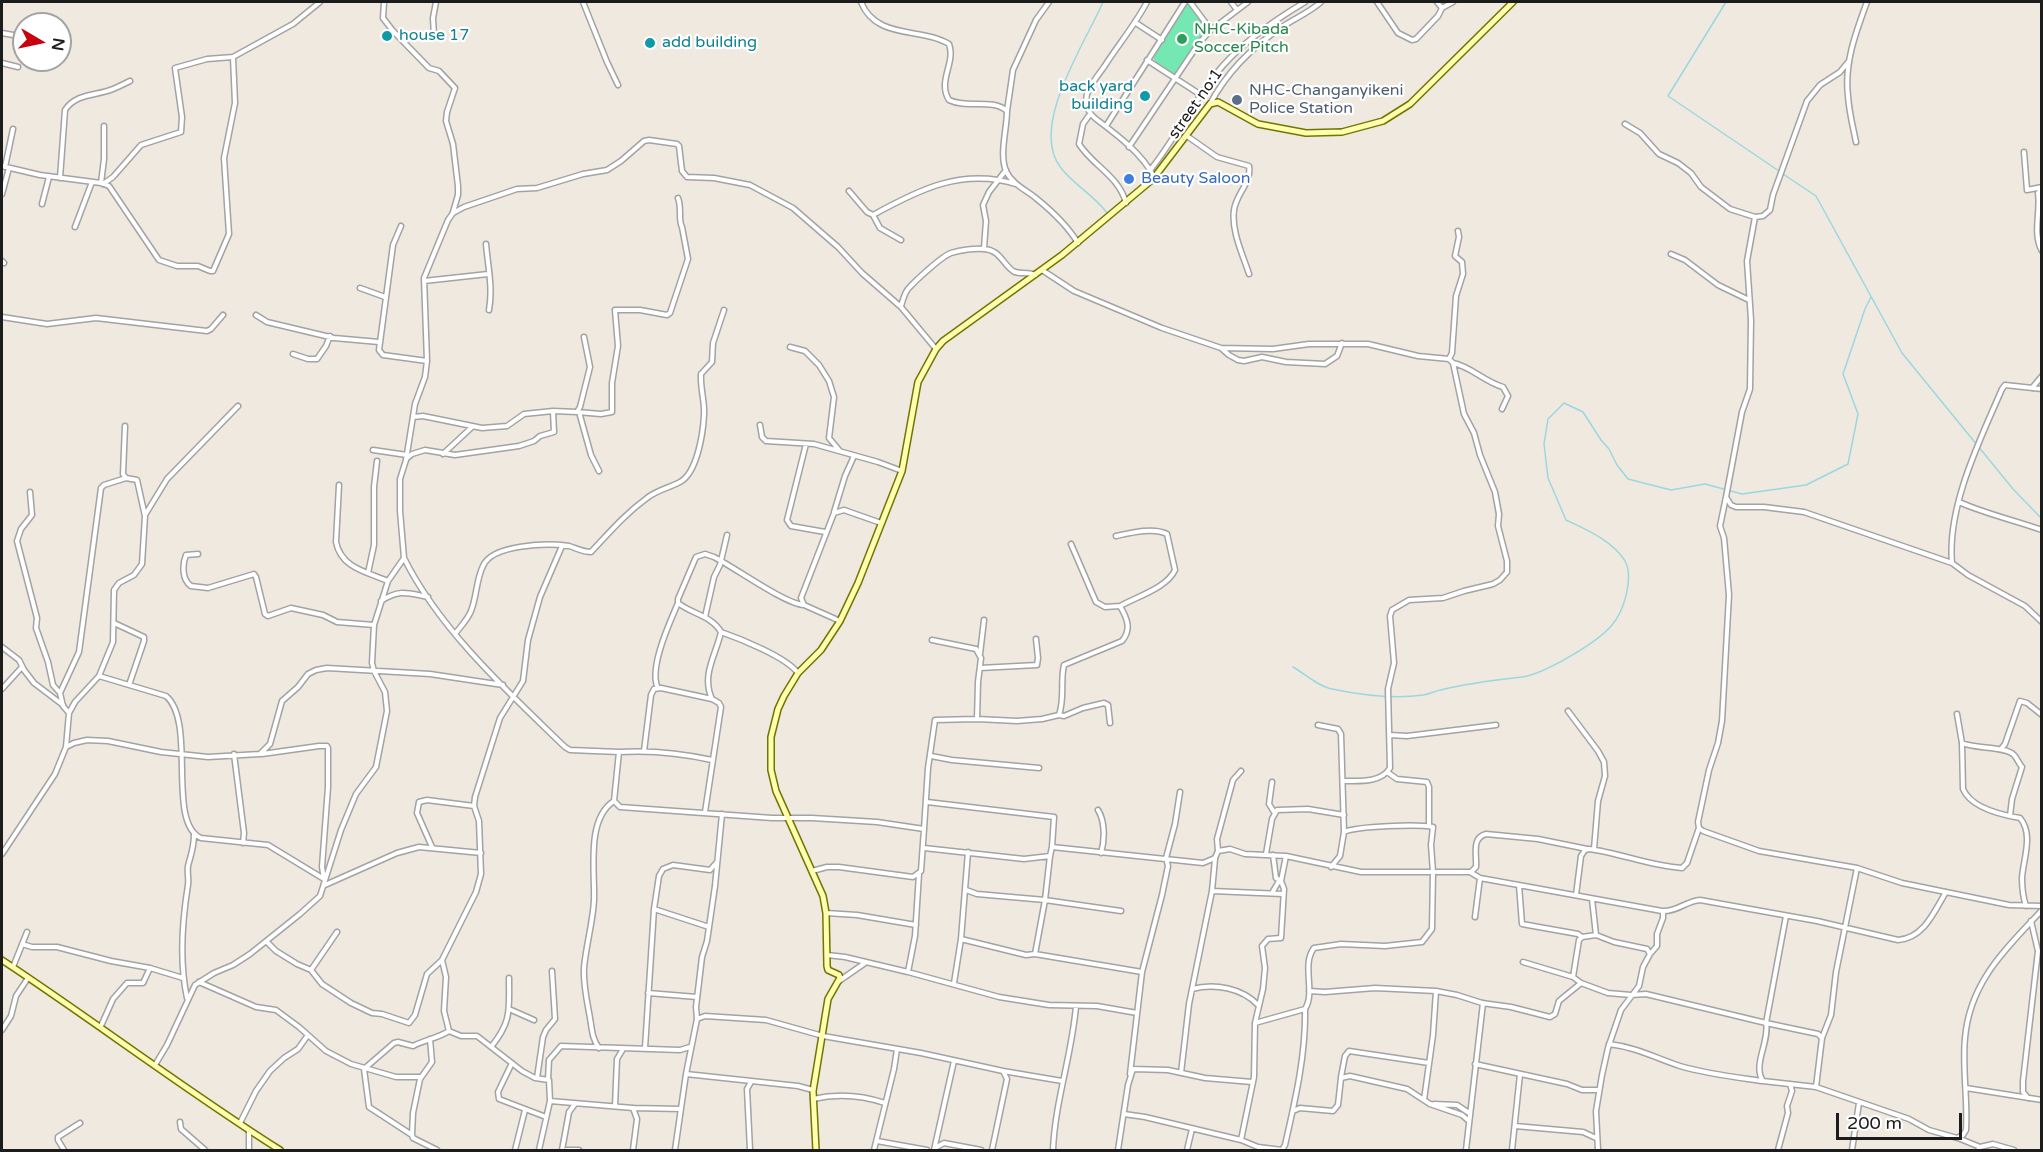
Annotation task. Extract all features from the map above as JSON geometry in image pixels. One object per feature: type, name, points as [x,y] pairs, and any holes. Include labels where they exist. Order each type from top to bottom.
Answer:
[{"type":"street","points":[[102,184],[113,177],[141,145],[181,132],[182,117],[175,68],[207,59],[233,57],[293,24],[320,2]]},
{"type":"street","points":[[384,2],[382,18],[429,68],[439,71],[455,88],[446,121],[453,144],[458,195],[453,213],[442,232],[424,281],[427,361],[400,479],[404,558],[414,580],[482,666],[568,749],[644,751],[688,755],[712,760]]},
{"type":"street","points":[[434,36],[433,18],[436,2]]},
{"type":"street","points":[[583,2],[618,86]]},
{"type":"street","points":[[861,2],[864,9],[888,28],[949,44],[951,51],[944,86],[949,100],[961,104],[1001,106],[1007,111]]},
{"type":"street","points":[[1049,2],[1036,20],[1018,55],[1010,78],[1004,143],[1006,170],[1016,184],[1069,229],[1078,243]]},
{"type":"street","points":[[1147,2],[1136,23],[1090,89],[1087,102],[1090,114],[1130,147],[1151,169],[1155,177]]},
{"type":"street","points":[[1106,126],[1187,2],[1211,30]]},
{"type":"street","points":[[1231,2],[1237,10]]},
{"type":"street","points":[[1130,147],[1174,78],[1211,30],[1248,2]]},
{"type":"street","name":"street no:1","points":[[1151,169],[1217,72],[1245,44],[1305,2]]},
{"type":"street","points":[[839,982],[839,975],[828,970],[826,913],[823,896],[776,791],[771,770],[771,737],[778,709],[798,673],[821,650],[853,596],[902,471],[918,382],[936,349],[953,333],[1078,243],[1155,177],[1210,104],[1220,84],[1251,51],[1274,32],[1320,2]]},
{"type":"street","points":[[1377,2],[1398,33],[1412,40],[1416,39],[1443,8],[1453,2]]},
{"type":"street","points":[[1437,2],[1443,8]]},
{"type":"street","points":[[1210,104],[1218,102],[1258,124],[1306,133],[1342,132],[1383,121],[1410,104],[1513,2]]},
{"type":"street","points":[[1856,142],[1848,97],[1849,61],[1856,29],[1867,2]]},
{"type":"street","points":[[1136,23],[1162,40]]},
{"type":"street","points":[[5,167],[49,177],[109,186],[159,260],[171,265],[198,266],[210,272],[213,271],[229,234],[224,158],[235,103],[233,57]]},
{"type":"street","points":[[1148,60],[1201,95]]},
{"type":"street","points":[[1624,124],[1640,133],[1659,154],[1691,173],[1701,187],[1730,209],[1755,217],[1763,216],[1770,210],[1800,116],[1812,93],[1840,72],[1849,61]]},
{"type":"street","points":[[60,178],[65,110],[68,105],[75,99],[112,90],[130,81]]},
{"type":"street","points":[[1090,114],[1083,124],[1079,144],[1112,177],[1124,195],[1126,203]]},
{"type":"street","points":[[102,184],[104,126]]},
{"type":"street","points":[[2,194],[13,129]]},
{"type":"street","points":[[1187,136],[1217,157],[1249,165],[1250,171],[1233,212],[1239,246],[1249,274]]},
{"type":"street","points":[[453,213],[517,189],[537,188],[583,174],[607,170],[644,141],[677,144],[682,171],[687,177],[714,178],[750,185],[781,200],[804,217],[838,246],[862,273],[901,307],[936,349]]},
{"type":"street","points":[[2024,152],[2027,190],[2042,188]]},
{"type":"street","points":[[984,249],[986,221],[983,205],[989,192],[1006,170]]},
{"type":"street","points":[[42,204],[49,177]]},
{"type":"street","points":[[873,215],[901,200],[946,182],[981,177],[1016,184]]},
{"type":"street","points":[[75,227],[92,182]]},
{"type":"street","points":[[2042,188],[2038,193],[2037,236],[2042,251]]},
{"type":"street","points":[[849,191],[867,212],[873,215],[880,228],[901,240]]},
{"type":"street","points":[[413,417],[423,416],[448,420],[472,427],[507,426],[524,414],[553,411],[601,414],[612,411],[612,383],[618,346],[615,310],[639,310],[667,315],[670,313],[686,268],[688,257],[680,222],[681,208],[678,198]]},
{"type":"street","points":[[1470,872],[1476,867],[1476,841],[1480,836],[1486,834],[1538,839],[1682,868],[1687,863],[1699,828],[1698,822],[1705,784],[1722,721],[1729,595],[1724,538],[1720,526],[1742,412],[1750,389],[1751,320],[1747,261],[1755,217]]},
{"type":"street","points":[[401,226],[393,245],[379,352],[383,355],[427,361]]},
{"type":"street","points":[[1344,781],[1367,780],[1387,772],[1390,768],[1388,689],[1394,663],[1390,616],[1392,610],[1411,599],[1443,598],[1493,584],[1507,572],[1507,561],[1498,526],[1499,514],[1495,492],[1474,433],[1464,414],[1451,361],[1456,296],[1463,269],[1462,262],[1455,256],[1458,231]]},
{"type":"street","points":[[486,244],[488,274],[492,289],[489,310]]},
{"type":"street","points":[[901,307],[909,288],[943,258],[952,253],[984,249],[998,254],[1012,270],[1021,273],[1028,271],[1036,275]]},
{"type":"street","points":[[1671,254],[1685,260],[1712,281],[1749,300]]},
{"type":"street","points":[[1042,270],[1080,293],[1162,328],[1221,348],[1273,349],[1303,344],[1368,344],[1465,365],[1485,380],[1503,387],[1508,396],[1502,409]]},
{"type":"street","points":[[424,281],[488,274]]},
{"type":"street","points":[[360,288],[385,297]]},
{"type":"street","points":[[455,634],[471,612],[483,565],[491,556],[510,548],[562,546],[591,552],[601,538],[628,512],[654,493],[680,482],[691,472],[704,415],[701,374],[712,362],[713,343],[724,310]]},
{"type":"street","points":[[2,317],[47,324],[96,318],[207,331],[223,315]]},
{"type":"street","points":[[256,315],[267,322],[330,336],[379,342]]},
{"type":"street","points":[[293,354],[308,359],[317,359],[321,356],[330,336]]},
{"type":"street","points":[[584,337],[589,370],[578,412],[591,455],[599,471]]},
{"type":"street","points":[[1221,348],[1229,355],[1245,361],[1262,357],[1286,362],[1325,364],[1337,356],[1342,343]]},
{"type":"street","points":[[790,347],[805,351],[819,365],[829,381],[834,396],[830,438],[839,451]]},
{"type":"street","points":[[2031,388],[2042,376]]},
{"type":"street","points":[[1952,563],[1952,530],[1959,502],[1978,446],[2002,388],[2013,384],[2042,389]]},
{"type":"street","points":[[145,516],[167,478],[237,406]]},
{"type":"street","points":[[373,450],[406,458],[425,450],[455,455],[519,446],[554,432],[553,411]]},
{"type":"street","points":[[760,425],[764,440],[806,444],[839,451],[902,471]]},
{"type":"street","points":[[125,426],[123,474],[126,478]]},
{"type":"street","points":[[442,454],[472,427]]},
{"type":"street","points":[[806,444],[787,520],[791,526],[825,532]]},
{"type":"street","points":[[804,605],[801,598],[802,593],[854,456]]},
{"type":"street","points":[[368,573],[374,544],[374,487],[377,461]]},
{"type":"street","points":[[2,854],[55,774],[66,747],[69,713],[75,702],[99,676],[113,642],[113,596],[116,586],[134,575],[142,564],[145,516],[137,480],[126,478],[104,484],[101,488],[79,652],[60,693]]},
{"type":"street","points":[[339,485],[336,545],[349,566],[388,581]]},
{"type":"street","points":[[30,492],[32,515],[21,529],[18,544],[36,618],[36,628],[48,662],[53,686],[60,693],[63,706]]},
{"type":"street","points":[[1726,497],[1731,505],[1736,507],[1764,507],[1804,512],[1952,563],[1968,575],[2025,606],[2042,622]]},
{"type":"street","points":[[1959,502],[1982,512],[2042,530]]},
{"type":"street","points":[[834,513],[844,510],[881,523]]},
{"type":"street","points":[[1071,544],[1096,602],[1105,607],[1120,606],[1160,584],[1175,570],[1167,534],[1149,531],[1116,536]]},
{"type":"street","points":[[705,617],[714,575],[721,561],[727,535]]},
{"type":"street","points":[[267,942],[283,955],[311,970],[322,984],[354,1005],[372,1013],[409,1023],[415,1015],[427,974],[442,960],[476,892],[481,874],[481,853],[479,821],[474,806],[475,797],[500,718],[522,683],[528,640],[540,597],[562,546]]},
{"type":"street","points":[[198,554],[186,555],[184,559],[185,579],[191,586],[208,588],[254,574],[265,614],[268,616],[291,608],[323,615],[339,622],[374,625]]},
{"type":"street","points":[[657,688],[654,676],[668,627],[696,557],[705,554],[721,561],[799,605],[804,605],[840,621]]},
{"type":"street","points":[[324,879],[356,794],[376,767],[378,759],[387,711],[385,692],[371,660],[374,625],[388,581],[404,558]]},
{"type":"street","points":[[381,602],[392,594],[400,592],[428,597]]},
{"type":"street","points":[[678,603],[691,612],[705,617],[721,632],[769,652],[798,673]]},
{"type":"street","points":[[1059,715],[1063,704],[1064,665],[1122,641],[1128,627],[1127,618],[1120,606]]},
{"type":"street","points":[[977,719],[984,620]]},
{"type":"street","points":[[114,623],[144,637],[129,685]]},
{"type":"street","points":[[712,699],[708,689],[709,665],[721,632]]},
{"type":"street","points":[[980,668],[1037,665],[1036,639]]},
{"type":"street","points":[[932,640],[976,649],[980,654]]},
{"type":"street","points":[[2,647],[20,660],[22,667],[34,683],[69,713]]},
{"type":"street","points":[[2,688],[22,667]]},
{"type":"street","points":[[260,754],[270,744],[282,701],[298,687],[308,674],[327,668],[430,674],[503,685]]},
{"type":"street","points":[[99,676],[166,696],[180,724],[185,812],[194,834],[194,849],[188,866],[188,885],[184,908],[183,978],[188,999]]},
{"type":"street","points":[[644,751],[651,695],[654,688],[712,699],[718,703],[721,707],[705,812]]},
{"type":"street","points":[[2001,750],[2020,701],[2027,703],[2042,715]]},
{"type":"street","points":[[908,972],[916,925],[919,873],[924,848],[928,768],[935,720],[1042,719],[1064,716],[1104,703],[1107,705],[1110,723]]},
{"type":"street","points":[[1568,711],[1604,762],[1605,776],[1598,798],[1591,849]]},
{"type":"street","points":[[1957,714],[1962,743],[1964,794],[1978,804],[2020,818],[2026,830],[2022,879],[2025,906]]},
{"type":"street","points":[[1318,725],[1338,729],[1341,735],[1344,832],[1342,848],[1337,861],[1331,867]]},
{"type":"street","points":[[1390,735],[1407,736],[1496,725]]},
{"type":"street","points":[[2007,739],[2012,753],[2022,767],[2012,799],[2010,816]]},
{"type":"street","points":[[66,747],[90,740],[180,755],[208,757],[260,754],[319,746],[327,746],[329,750],[322,849],[324,885],[320,896],[267,942],[233,965],[198,982],[167,1045],[154,1065]]},
{"type":"street","points":[[1962,743],[1971,747],[2012,753]]},
{"type":"street","points":[[270,744],[276,752]]},
{"type":"street","points":[[599,1048],[592,1033],[584,966],[594,902],[595,835],[601,813],[614,801],[620,752]]},
{"type":"street","points":[[234,754],[244,833],[243,843]]},
{"type":"street","points":[[931,756],[1039,768]]},
{"type":"street","points":[[1181,1073],[1189,1004],[1212,891],[1215,858],[1218,851],[1217,839],[1233,780],[1241,771]]},
{"type":"street","points":[[1124,1114],[1241,1140],[1258,1149],[1283,1150],[1293,1111],[1304,1041],[1310,958],[1314,948],[1341,944],[1385,946],[1422,942],[1432,929],[1433,872],[1429,787],[1427,782],[1397,779],[1387,772]]},
{"type":"street","points":[[1266,854],[1274,812],[1269,804],[1272,782]]},
{"type":"street","points":[[1118,1150],[1142,972],[1162,895],[1168,866],[1166,858],[1178,811],[1180,792]]},
{"type":"street","points":[[432,848],[417,813],[419,802],[427,800],[474,806]]},
{"type":"street","points":[[614,801],[620,807],[789,819],[877,822],[924,829]]},
{"type":"street","points":[[927,802],[1054,817],[1045,900],[1035,954]]},
{"type":"street","points":[[1274,812],[1280,809],[1298,809],[1344,815]]},
{"type":"street","points":[[1098,810],[1102,819],[1101,853]]},
{"type":"street","points":[[675,1150],[697,1019],[697,997],[702,957],[709,927],[718,843],[723,824],[722,814]]},
{"type":"street","points":[[1344,832],[1364,828],[1431,826]]},
{"type":"street","points":[[1699,828],[1759,851],[1857,868],[1902,884],[2009,905],[2042,908]]},
{"type":"street","points":[[194,834],[201,838],[270,846],[324,879]]},
{"type":"street","points":[[324,885],[397,853],[419,847],[481,853]]},
{"type":"street","points":[[1052,847],[1203,863],[1215,858]]},
{"type":"street","points":[[924,848],[1024,859],[1050,856]]},
{"type":"street","points":[[1575,848],[1581,854]]},
{"type":"street","points":[[1218,851],[1230,849],[1245,854],[1286,856],[1361,872],[1470,872],[1480,878],[1663,911],[1673,911],[1690,902],[1700,900],[1844,928],[1891,940],[1909,938],[1925,927],[1946,892]]},
{"type":"street","points":[[1581,854],[1591,849]]},
{"type":"street","points":[[954,983],[961,939],[968,852]]},
{"type":"street","points":[[1576,895],[1581,854]]},
{"type":"street","points":[[1241,1140],[1255,1064],[1255,1023],[1265,968],[1262,946],[1268,939],[1281,938],[1283,894],[1275,869],[1274,855]]},
{"type":"street","points":[[1271,893],[1280,881],[1286,856]]},
{"type":"street","points":[[1337,861],[1338,868]]},
{"type":"street","points":[[645,1048],[656,884],[666,867],[673,865],[710,870],[717,862]]},
{"type":"street","points":[[812,871],[839,867],[913,877],[919,873]]},
{"type":"street","points":[[1816,1087],[1822,1038],[1831,1015],[1844,928],[1857,868]]},
{"type":"street","points":[[1475,917],[1480,878]]},
{"type":"street","points":[[1520,885],[1522,924],[1578,934],[1582,937],[1596,935],[1614,942],[1647,949],[1650,954]]},
{"type":"street","points":[[966,890],[977,894],[1045,900],[1121,911]]},
{"type":"street","points":[[1212,891],[1283,894]]},
{"type":"street","points":[[1592,899],[1596,935]]},
{"type":"street","points":[[1957,1138],[1966,1130],[1965,1037],[1977,992],[1995,961],[2042,908]]},
{"type":"street","points":[[654,909],[709,927]]},
{"type":"street","points":[[1598,1150],[1596,1111],[1610,1044],[1621,1010],[1639,986],[1643,967],[1657,946],[1657,934],[1663,911]]},
{"type":"street","points":[[826,913],[857,915],[916,925]]},
{"type":"street","points":[[1763,1081],[1759,1071],[1786,916]]},
{"type":"street","points":[[2028,1098],[2023,1092],[2023,1081],[2038,951],[2031,921]]},
{"type":"street","points":[[13,968],[27,932]]},
{"type":"street","points":[[311,970],[337,932]]},
{"type":"street","points":[[1573,977],[1578,942],[1582,937]]},
{"type":"street","points":[[961,939],[1026,955],[1035,954],[1142,972]]},
{"type":"street","points":[[22,944],[33,947],[57,946],[183,978]]},
{"type":"street","points":[[827,955],[846,957],[954,983],[999,997],[1049,1005],[1097,1005],[1137,1013]]},
{"type":"street","points":[[2,960],[101,1026],[249,1131],[280,1150]]},
{"type":"street","points":[[442,960],[446,982],[444,1011],[449,1031]]},
{"type":"street","points":[[816,1150],[813,1091],[830,993],[839,982],[866,962]]},
{"type":"street","points":[[1523,962],[1573,977],[1603,992],[1646,994],[1818,1034],[1822,1038]]},
{"type":"street","points":[[101,1026],[113,999],[127,983],[145,982],[150,968]]},
{"type":"street","points":[[537,1078],[543,1037],[555,1019],[552,971]]},
{"type":"street","points":[[2,1030],[10,1016],[16,996],[28,977]]},
{"type":"street","points":[[490,1047],[506,1028],[509,1009],[509,978]]},
{"type":"street","points":[[198,982],[256,1007],[276,1011],[326,1051],[364,1069],[399,1078],[421,1077]]},
{"type":"street","points":[[1309,991],[1375,988],[1436,991],[1553,1017],[1559,1001],[1581,983]]},
{"type":"street","points":[[1639,986],[1646,994]]},
{"type":"street","points":[[1192,989],[1205,987],[1232,989],[1248,996],[1259,1006]]},
{"type":"street","points":[[1424,1100],[1436,991]]},
{"type":"street","points":[[648,993],[697,997]]},
{"type":"street","points":[[1466,1150],[1483,1003]]},
{"type":"street","points":[[1053,1150],[1062,1081],[1070,1053],[1076,1006]]},
{"type":"street","points":[[509,1009],[534,1020]]},
{"type":"street","points":[[1255,1023],[1305,1009]]},
{"type":"street","points":[[697,1019],[705,1016],[766,1020],[823,1036],[897,1048],[1062,1081]]},
{"type":"street","points":[[449,1031],[461,1036],[477,1036],[522,1071],[537,1078],[548,1079]]},
{"type":"street","points":[[364,1069],[396,1042],[413,1046],[442,1036],[449,1031]]},
{"type":"street","points":[[240,1123],[256,1091],[270,1071],[298,1049],[308,1035]]},
{"type":"street","points":[[412,1135],[413,1113],[421,1077],[432,1062],[430,1039]]},
{"type":"street","points":[[1610,1044],[1629,1046],[1711,1075],[1816,1087],[1909,1119],[1929,1130],[1957,1138],[1979,1149],[1987,1144],[1993,1144],[2014,1150]]},
{"type":"street","points":[[539,1150],[550,1101],[549,1060],[561,1046],[680,1050],[691,1047]]},
{"type":"street","points":[[612,1048],[618,1056]]},
{"type":"street","points":[[615,1106],[618,1056],[623,1048]]},
{"type":"street","points":[[874,1150],[897,1048]]},
{"type":"street","points":[[1293,1111],[1300,1108],[1333,1111],[1338,1105],[1345,1056],[1349,1051],[1429,1063]]},
{"type":"street","points":[[934,1149],[954,1061]]},
{"type":"street","points":[[512,1063],[499,1089],[499,1100],[546,1117]]},
{"type":"street","points":[[1475,1064],[1567,1084],[1582,1090],[1599,1090]]},
{"type":"street","points":[[1130,1074],[1133,1069],[1140,1068],[1205,1078],[1252,1082]]},
{"type":"street","points":[[364,1069],[369,1107],[412,1135],[413,1138],[437,1150]]},
{"type":"street","points":[[992,1150],[1005,1088],[1006,1079],[1003,1071]]},
{"type":"street","points":[[686,1074],[798,1086],[813,1091]]},
{"type":"street","points":[[1512,1150],[1520,1074]]},
{"type":"street","points":[[1341,1078],[1350,1076],[1402,1087],[1430,1104],[1458,1113],[1468,1121]]},
{"type":"street","points":[[742,1081],[747,1089],[750,1150]]},
{"type":"street","points":[[747,1089],[752,1082]]},
{"type":"street","points":[[1778,1150],[1792,1091],[1790,1084]]},
{"type":"street","points":[[1792,1091],[1799,1086]]},
{"type":"street","points":[[1966,1088],[2042,1101]]},
{"type":"street","points":[[813,1100],[824,1097],[861,1095],[885,1103]]},
{"type":"street","points":[[550,1101],[633,1108],[681,1109]]},
{"type":"street","points":[[565,1103],[568,1112],[564,1150],[579,1150]]},
{"type":"street","points":[[1852,1150],[1859,1103]]},
{"type":"street","points":[[568,1112],[576,1104]]},
{"type":"street","points":[[1430,1104],[1457,1106],[1469,1114]]},
{"type":"street","points":[[633,1108],[637,1119],[633,1150]]},
{"type":"street","points":[[515,1150],[525,1110]]},
{"type":"street","points":[[1122,1124],[1135,1117]]},
{"type":"street","points":[[180,1122],[181,1129],[206,1150]]},
{"type":"street","points":[[64,1150],[58,1137],[80,1123]]},
{"type":"street","points":[[1515,1125],[1584,1132],[1596,1139]]},
{"type":"street","points":[[1187,1150],[1192,1129]]},
{"type":"street","points":[[249,1131],[249,1150]]},
{"type":"street","points":[[937,1138],[944,1143],[981,1150]]},
{"type":"street","points":[[877,1141],[927,1150]]},
{"type":"street","points":[[934,1149],[944,1143]]},
{"type":"green space","name":"NHC-Kibada Soccer Pitch","points":[[1187,3],[1207,27],[1208,32],[1175,74],[1162,68],[1153,57]]},
{"type":"waterway","points":[[1103,2],[1063,85],[1055,108],[1051,130],[1053,151],[1061,168],[1107,213]]},
{"type":"waterway","points":[[1726,2],[1668,96],[1779,171]]},
{"type":"waterway","points":[[1783,174],[1816,196],[1902,353],[2013,489],[2042,519]]},
{"type":"waterway","points":[[1293,667],[1327,688],[1401,697],[1425,695],[1471,684],[1532,675],[1583,649],[1605,632],[1616,619],[1624,603],[1628,585],[1628,568],[1620,554],[1607,542],[1566,520],[1548,478],[1544,444],[1548,419],[1564,403],[1583,412],[1628,479],[1671,490],[1705,484],[1742,494],[1806,485],[1848,464],[1858,414],[1843,374],[1871,297]]},
{"type":"place","name":"house 17","points":[[387,36]]},
{"type":"place","name":"NHC-Kibada Soccer Pitch","points":[[1182,39]]},
{"type":"place","name":"add building","points":[[650,43]]},
{"type":"place","name":"back yard building","points":[[1145,96]]},
{"type":"place","name":"NHC-Changanyikeni Police Station","points":[[1237,100]]},
{"type":"place","name":"Beauty Saloon","points":[[1129,179]]}]
